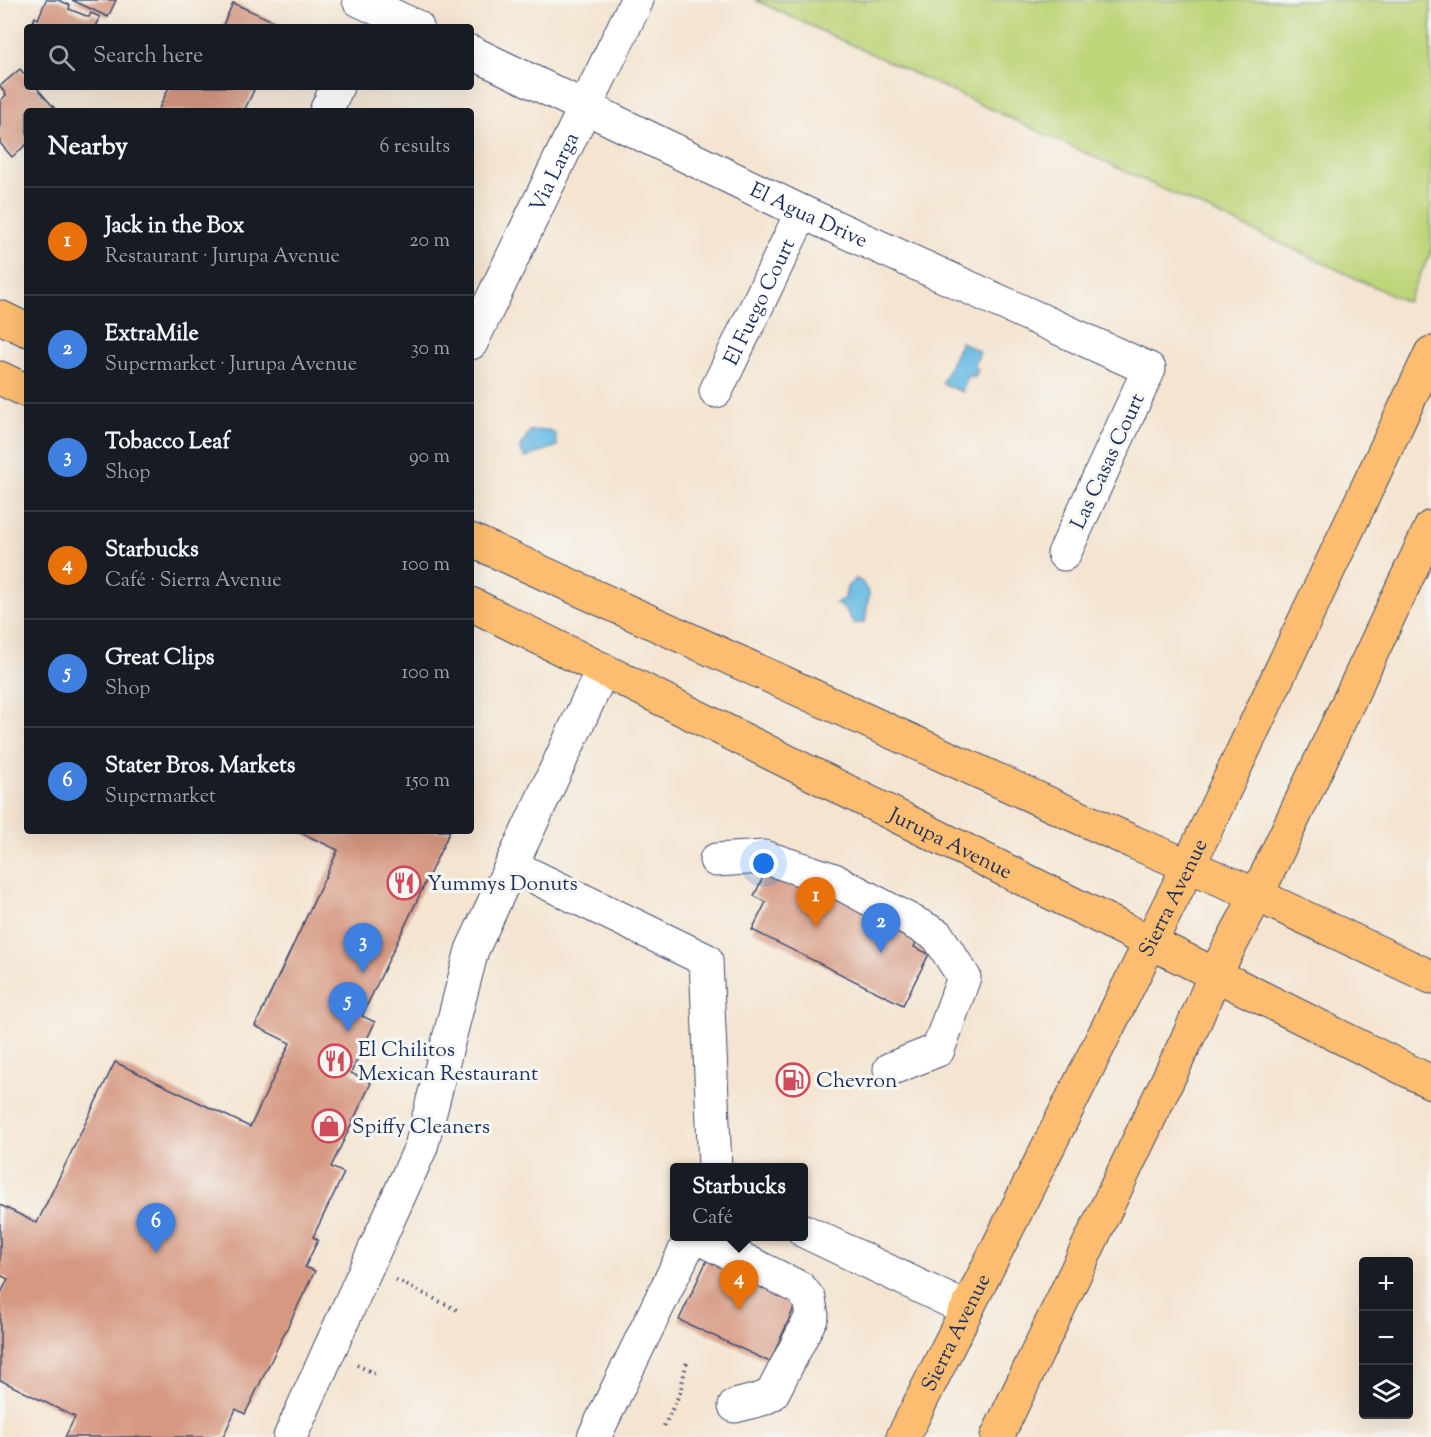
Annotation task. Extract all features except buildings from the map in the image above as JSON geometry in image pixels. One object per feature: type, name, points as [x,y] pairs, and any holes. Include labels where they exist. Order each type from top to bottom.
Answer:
[{"type":"main road","points":[[0,317],[24,329]]},
{"type":"main road","name":"Sierra Avenue","points":[[903,1437],[1188,867],[1431,353]]},
{"type":"main road","points":[[0,378],[24,390]]},
{"type":"main road","points":[[996,1437],[1191,1031],[1215,974],[1257,895],[1431,527]]},
{"type":"main road","points":[[474,541],[1188,867],[1257,895],[1431,977]]},
{"type":"main road","name":"Jurupa Avenue","points":[[474,605],[1431,1082]]},
{"type":"street","name":"Via Larga","points":[[474,337],[637,0]]},
{"type":"street","points":[[366,11],[407,24]]},
{"type":"street","name":"El Agua Drive","points":[[474,53],[802,212],[1149,369]]},
{"type":"street","points":[[327,108],[336,90]]},
{"type":"street","name":"El Fuego Court","points":[[716,391],[802,212]]},
{"type":"street","name":"Las Casas Court","points":[[1064,554],[1149,369]]},
{"type":"street","points":[[290,1437],[422,1147],[472,950],[603,669]]},
{"type":"street","points":[[716,860],[764,856],[834,880],[937,935],[964,977],[939,1050],[890,1069]]},
{"type":"street","points":[[512,866],[706,960],[715,1163]]},
{"type":"street","points":[[808,1233],[967,1309]]},
{"type":"street","points":[[594,1437],[692,1241]]},
{"type":"street","points":[[704,1241],[800,1288],[809,1299],[812,1317],[772,1394],[735,1406]]},
{"type":"path","points":[[664,1426],[680,1393],[687,1361]]},
{"type":"green space","points":[[755,0],[1431,0],[1431,252],[1407,302]]},
{"type":"water","points":[[961,342],[980,352],[974,366],[978,369],[975,377],[968,375],[962,392],[942,383]]},
{"type":"water","points":[[548,430],[556,435],[557,446],[525,458],[520,448],[530,431]]},
{"type":"water","points":[[856,579],[862,582],[869,594],[865,622],[854,624],[846,610],[836,603],[845,598],[847,587]]},
{"type":"place","name":"Yummys Donuts","points":[[404,883]]},
{"type":"place","name":"Jack in the Box","points":[[816,927]]},
{"type":"place","name":"ExtraMile","points":[[881,953]]},
{"type":"place","name":"Tobacco Leaf","points":[[363,973]]},
{"type":"place","name":"Great Clips","points":[[348,1032]]},
{"type":"place","name":"El Chilitos Mexican Restaurant","points":[[335,1061]]},
{"type":"place","name":"Chevron","points":[[793,1080]]},
{"type":"place","name":"Spiffy Cleaners","points":[[329,1126]]},
{"type":"place","name":"Stater Bros. Markets","points":[[156,1253]]},
{"type":"place","name":"Starbucks","points":[[739,1310]]}]
